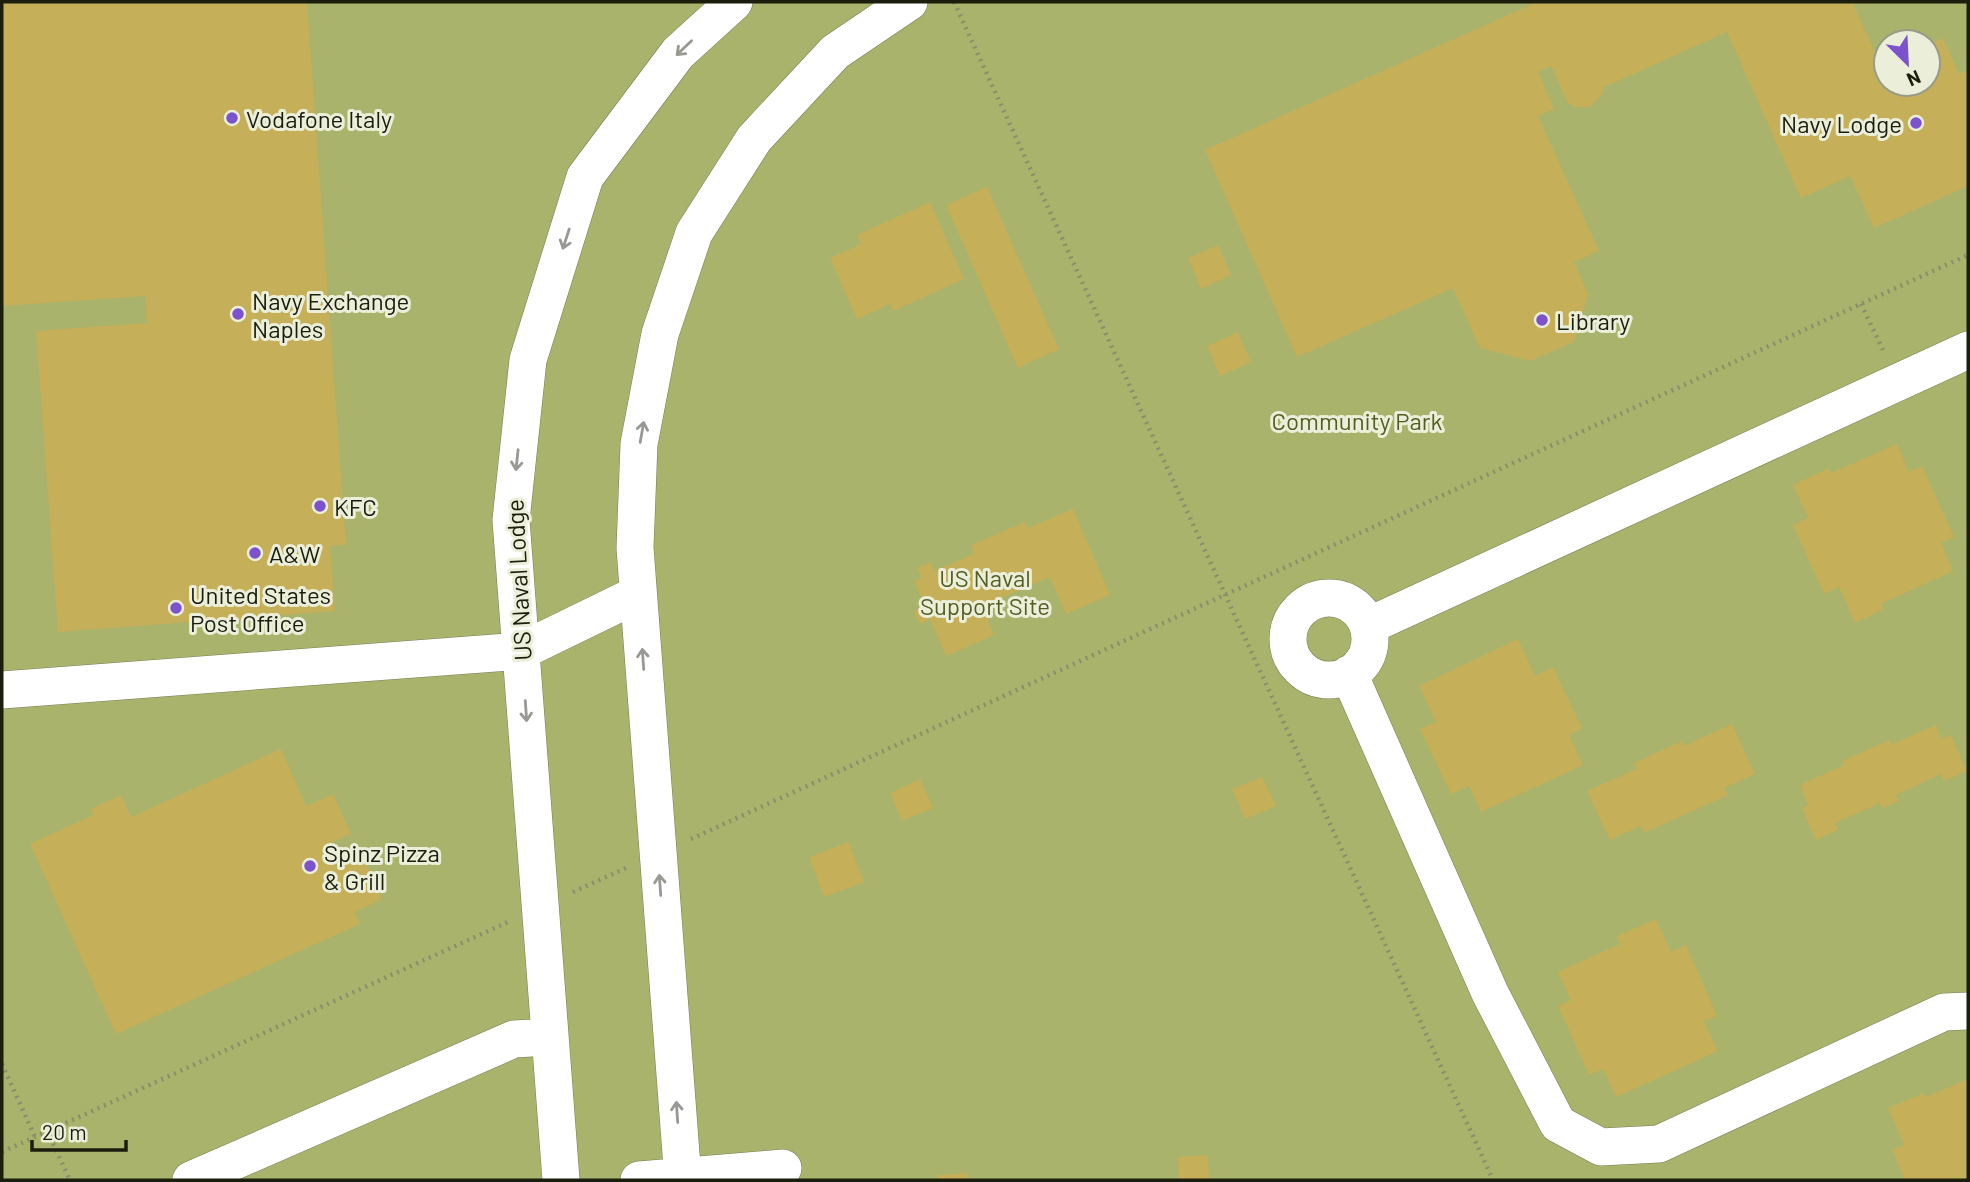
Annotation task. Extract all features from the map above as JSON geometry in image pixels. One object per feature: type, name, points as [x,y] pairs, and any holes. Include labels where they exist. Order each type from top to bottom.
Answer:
[{"type":"street","name":"US Naval Lodge","points":[[561,1180],[511,520],[528,360],[585,177],[678,53],[734,2]]},
{"type":"street","points":[[682,1178],[635,548],[639,444],[660,334],[694,233],[754,139],[835,52],[909,2]]},
{"type":"street","points":[[1368,626],[1968,350]]},
{"type":"street","points":[[2,690],[521,651],[638,594]]},
{"type":"street","points":[[1330,597],[1343,600],[1354,607],[1363,615],[1368,626],[1368,649],[1357,668],[1337,679],[1324,680],[1302,670],[1289,648],[1287,636],[1290,623],[1297,612],[1306,604],[1330,597]]},
{"type":"street","points":[[1349,674],[1490,993],[1558,1124],[1601,1147],[1660,1144],[1944,1012],[1968,1011]]},
{"type":"street","points":[[191,1180],[514,1040],[550,1037]]},
{"type":"street","points":[[639,1180],[783,1168]]},
{"type":"path","points":[[954,2],[1493,1180]]},
{"type":"path","points":[[2,1152],[1968,255]]},
{"type":"path","points":[[1861,304],[1899,382]]},
{"type":"path","points":[[2,1065],[35,1137]]},
{"type":"path","points":[[47,1131],[70,1180]]},
{"type":"green space","name":"US Naval Support Site","points":[[2,2],[1968,2],[1968,1180],[2,1180]]},
{"type":"building","name":"Navy Exchange Naples","points":[[2,2],[307,2],[346,545],[330,546],[335,611],[58,632],[36,331],[147,323],[145,296],[2,306]]},
{"type":"building","points":[[1537,2],[1852,2],[1872,45],[1872,98],[1942,98],[1943,38],[1959,74],[1968,70],[1968,186],[1874,228],[1850,176],[1801,198],[1727,32],[1604,87],[1601,96],[1590,107],[1575,107],[1568,103],[1551,66],[1538,72],[1554,109],[1538,116],[1599,251],[1574,262],[1588,294],[1574,342],[1530,361],[1480,348],[1453,288],[1297,357],[1205,150]]},
{"type":"building","points":[[987,187],[1059,349],[1018,368],[946,205]]},
{"type":"building","points":[[930,202],[964,279],[893,311],[890,304],[857,319],[830,258],[861,244],[857,235]]},
{"type":"building","points":[[1218,245],[1231,275],[1201,289],[1188,258]]},
{"type":"building","points":[[1238,332],[1251,362],[1220,376],[1207,346]]},
{"type":"building","points":[[1897,444],[1909,472],[1922,466],[1954,537],[1941,543],[1953,571],[1881,604],[1884,609],[1855,623],[1839,587],[1824,594],[1793,525],[1808,518],[1793,485],[1829,468],[1831,473]]},
{"type":"building","points":[[1073,509],[1110,595],[1066,614],[1050,577],[982,606],[994,635],[946,656],[930,619],[920,624],[914,611],[925,606],[914,581],[922,577],[917,568],[931,562],[934,571],[974,554],[971,545],[1025,522],[1028,528]]},
{"type":"building","points":[[1518,639],[1535,676],[1553,667],[1582,728],[1569,735],[1583,765],[1481,812],[1469,786],[1451,794],[1420,729],[1436,722],[1419,686]]},
{"type":"building","points":[[1732,724],[1755,774],[1724,788],[1728,795],[1644,833],[1641,826],[1610,840],[1587,791],[1636,769],[1634,763],[1682,741],[1684,746]]},
{"type":"building","points":[[1936,725],[1942,739],[1951,735],[1967,771],[1944,781],[1941,774],[1896,795],[1899,801],[1882,808],[1880,803],[1835,823],[1838,830],[1816,840],[1802,808],[1808,805],[1800,785],[1844,765],[1842,761],[1889,740],[1892,744]]},
{"type":"building","points":[[281,749],[306,806],[333,794],[351,834],[326,845],[337,869],[363,857],[382,899],[355,912],[360,924],[116,1034],[30,844],[93,815],[90,809],[121,795],[131,817]]},
{"type":"building","points":[[1262,777],[1276,806],[1245,819],[1232,789]]},
{"type":"building","points":[[920,779],[933,808],[902,821],[890,793]]},
{"type":"building","points":[[849,842],[864,882],[824,897],[809,857]]},
{"type":"building","points":[[1656,919],[1671,952],[1686,945],[1717,1016],[1704,1021],[1718,1051],[1616,1097],[1603,1069],[1589,1075],[1558,1006],[1571,1000],[1558,972],[1620,944],[1617,936]]},
{"type":"building","points":[[1968,1079],[1968,1180],[1905,1180],[1892,1150],[1904,1145],[1888,1108],[1924,1093],[1926,1097]]},
{"type":"building","points":[[1208,1155],[1209,1180],[1179,1180],[1178,1157]]},
{"type":"building","points":[[967,1173],[967,1180],[938,1180],[938,1175]]},
{"type":"place","name":"Vodafone Italy","points":[[232,118]]},
{"type":"place","name":"Navy Lodge","points":[[1916,123]]},
{"type":"place","name":"Navy Exchange Naples","points":[[238,314]]},
{"type":"place","name":"Library","points":[[1542,320]]},
{"type":"place","name":"KFC","points":[[320,506]]},
{"type":"place","name":"A&W","points":[[255,553]]},
{"type":"place","name":"United States Post Office","points":[[176,608]]},
{"type":"place","name":"Spinz Pizza & Grill","points":[[310,866]]},
{"type":"park label","name":"Community Park","points":[[1357,420]]}]
